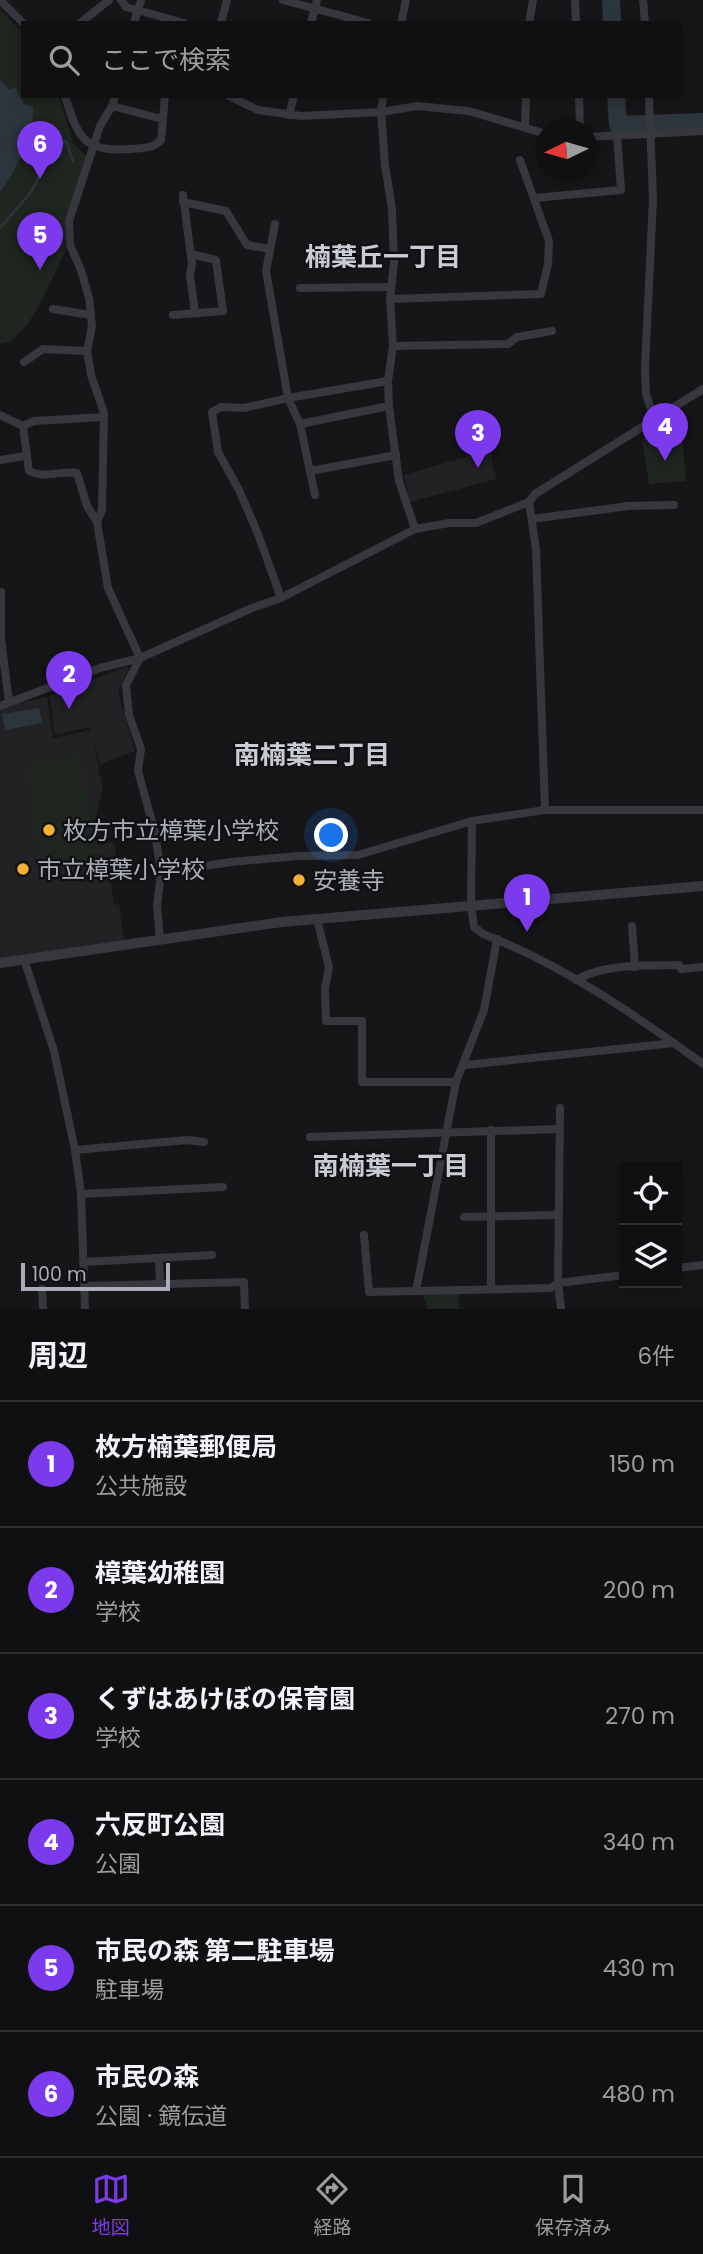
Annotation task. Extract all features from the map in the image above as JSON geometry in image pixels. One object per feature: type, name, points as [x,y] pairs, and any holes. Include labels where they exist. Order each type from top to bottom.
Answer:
[{"type":"street","points":[[1,0],[21,21]]},
{"type":"street","points":[[83,21],[109,0]]},
{"type":"street","points":[[121,0],[126,7],[176,21]]},
{"type":"street","points":[[135,21],[141,0]]},
{"type":"street","points":[[222,21],[227,0]]},
{"type":"street","points":[[283,0],[316,4],[363,21]]},
{"type":"street","points":[[401,21],[406,0]]},
{"type":"street","points":[[529,21],[533,0]]},
{"type":"street","points":[[575,0],[576,21]]},
{"type":"street","points":[[643,0],[645,21]]},
{"type":"street","points":[[66,98],[72,118],[84,140],[93,146],[118,149],[157,145],[161,140],[165,98]]},
{"type":"street","points":[[233,98],[258,110],[289,115],[381,112],[417,106],[433,107],[469,111],[535,130]]},
{"type":"street","points":[[289,115],[293,98]]},
{"type":"street","points":[[383,98],[381,112],[392,209],[394,261],[390,299],[393,346],[388,381],[389,406],[399,481],[415,529]]},
{"type":"street","points":[[525,127],[526,98]]},
{"type":"street","points":[[579,98],[580,119]]},
{"type":"street","points":[[649,98],[653,199],[645,368],[646,394],[655,421]]},
{"type":"street","points":[[97,522],[102,510],[104,417],[91,375],[87,351],[92,326],[89,298],[70,246],[69,221],[100,125],[113,101],[162,119]]},
{"type":"street","points":[[598,136],[703,131],[703,138]]},
{"type":"street","points":[[534,198],[621,190],[617,135]]},
{"type":"street","points":[[390,299],[541,294],[548,264],[549,241],[520,160]]},
{"type":"street","points":[[195,313],[190,276],[191,254],[183,198],[226,211],[247,245],[270,249]]},
{"type":"street","points":[[275,224],[266,271],[288,398],[300,424],[315,495]]},
{"type":"street","points":[[173,316],[223,311],[216,260],[191,254]]},
{"type":"street","points":[[300,288],[391,287]]},
{"type":"street","points":[[53,309],[91,315]]},
{"type":"street","points":[[393,346],[508,344],[517,337],[542,336],[552,331]]},
{"type":"street","points":[[22,365],[43,348],[87,351]]},
{"type":"street","points":[[281,598],[239,489],[218,452],[212,412],[221,407],[244,408],[388,381]]},
{"type":"street","points":[[0,706],[100,668],[140,658],[252,608],[281,598],[415,529],[449,523],[476,523],[529,502],[535,494],[703,389]]},
{"type":"street","points":[[300,424],[389,406]]},
{"type":"street","points":[[0,415],[23,426]]},
{"type":"street","points":[[23,426],[34,421],[104,417]]},
{"type":"street","points":[[23,426],[29,471],[56,475],[77,473],[88,506],[97,522],[108,588],[140,658]]},
{"type":"street","points":[[310,471],[396,455]]},
{"type":"street","points":[[0,460],[26,456]]},
{"type":"street","points":[[529,502],[536,552],[545,810]]},
{"type":"street","points":[[531,519],[628,506],[674,505]]},
{"type":"street","points":[[2,592],[1,639],[9,702]]},
{"type":"street","points":[[140,658],[126,684],[129,715],[141,749],[138,771],[155,832],[161,873],[156,905],[160,940]]},
{"type":"street","points":[[161,873],[231,862],[298,856],[358,855],[472,821],[545,810],[703,810]]},
{"type":"street","points":[[472,821],[471,905],[474,927],[482,934],[497,939],[576,980],[642,1019],[703,1064]]},
{"type":"street","points":[[0,963],[231,928],[703,886]]},
{"type":"street","points":[[317,919],[328,967],[325,988],[326,1021],[362,1020],[362,1082],[456,1082]]},
{"type":"street","points":[[632,926],[635,967]]},
{"type":"street","points":[[416,1291],[456,1082],[465,1065],[484,1010],[497,939]]},
{"type":"street","points":[[24,959],[54,1051],[75,1150],[81,1194],[85,1309]]},
{"type":"street","points":[[576,980],[589,972],[635,967],[703,967]]},
{"type":"street","points":[[465,1065],[674,1043]]},
{"type":"street","points":[[561,1108],[558,1283],[561,1309]]},
{"type":"street","points":[[310,1137],[559,1129]]},
{"type":"street","points":[[491,1130],[491,1289]]},
{"type":"street","points":[[75,1150],[187,1140],[204,1142]]},
{"type":"street","points":[[81,1194],[223,1187]]},
{"type":"street","points":[[464,1217],[559,1215]]},
{"type":"street","points":[[364,1235],[369,1292],[551,1288],[558,1283],[619,1276]]},
{"type":"street","points":[[84,1262],[212,1255]]},
{"type":"street","points":[[159,1258],[160,1284]]},
{"type":"street","points":[[682,1267],[703,1265]]},
{"type":"street","points":[[85,1286],[244,1282],[245,1309]]},
{"type":"street","points":[[42,1289],[43,1309]]},
{"type":"shaded area","points":[[0,9],[21,31],[21,98],[60,98],[73,143],[86,156],[65,225],[65,252],[27,325],[11,342],[0,344]]},
{"type":"shaded area","points":[[0,80],[10,90],[15,87],[24,104],[33,106],[33,116],[23,151],[0,192]]},
{"type":"shaded area","points":[[680,413],[686,481],[649,484],[642,440]]},
{"type":"shaded area","points":[[492,437],[491,458],[496,479],[410,502],[404,475],[466,457],[470,439]]},
{"type":"shaded area","name":"枚方市立樟葉小学校","points":[[129,666],[118,693],[135,751],[100,764],[92,737],[103,788],[96,817],[98,845],[114,842],[119,871],[110,873],[114,905],[119,904],[124,940],[0,959],[0,710],[8,705],[47,697],[53,738],[90,730],[90,727],[55,735],[50,696]]},
{"type":"shaded area","points":[[39,708],[42,723],[5,730],[2,714]]},
{"type":"shaded area","points":[[82,755],[97,861],[40,868],[26,763]]},
{"type":"shaded area","points":[[459,1290],[459,1309],[428,1309],[421,1291]]},
{"type":"waterway","points":[[611,0],[612,21]]},
{"type":"waterway","points":[[616,98],[618,125],[703,122]]},
{"type":"waterway","points":[[0,228],[31,192],[55,146],[66,141],[73,161]]},
{"type":"place","name":"市民の森","points":[[40,179]]},
{"type":"place","name":"市民の森 第二駐車場","points":[[40,270]]},
{"type":"place","name":"六反町公園","points":[[665,461]]},
{"type":"place","name":"くずはあけぼの保育園","points":[[478,468]]},
{"type":"place","name":"樟葉幼稚園","points":[[69,709]]},
{"type":"place","name":"枚方市立樟葉小学校","points":[[49,830]]},
{"type":"place","name":"市立樟葉小学校","points":[[23,869]]},
{"type":"place","name":"安養寺","points":[[299,880]]},
{"type":"place","name":"枚方楠葉郵便局","points":[[527,932]]},
{"type":"district","name":"楠葉丘一丁目","points":[[383,257]]},
{"type":"district","name":"南楠葉二丁目","points":[[312,755]]},
{"type":"district","name":"南楠葉一丁目","points":[[391,1166]]}]
